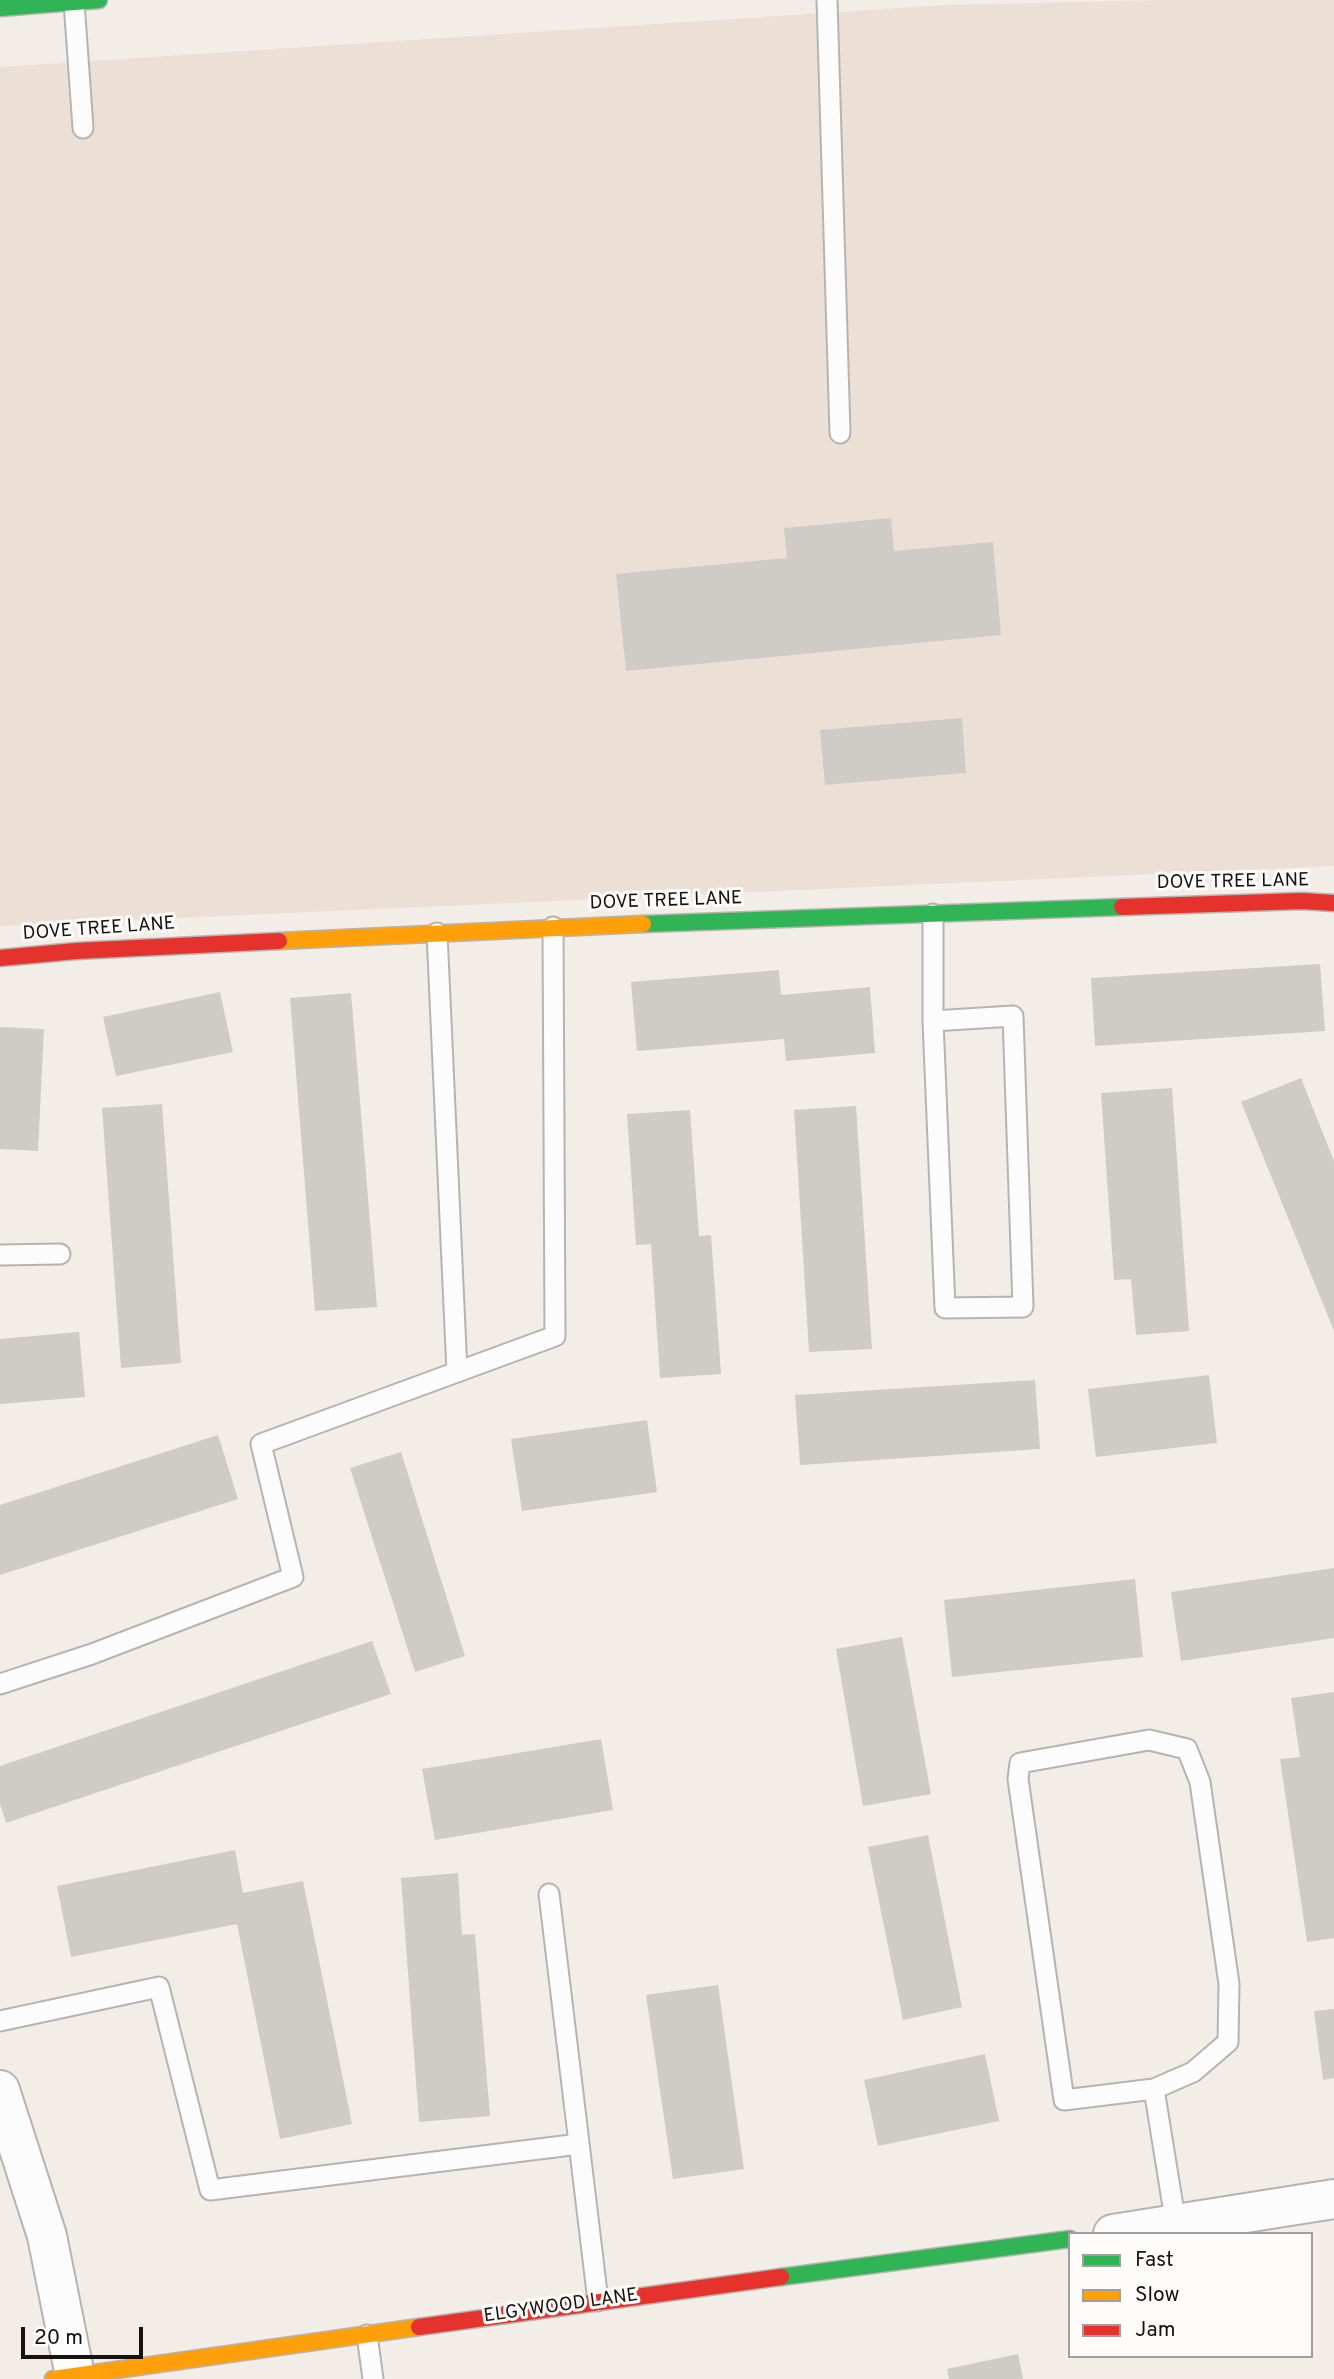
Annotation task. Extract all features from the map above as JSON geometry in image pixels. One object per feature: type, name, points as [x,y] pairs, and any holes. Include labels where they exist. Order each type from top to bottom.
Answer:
[{"type":"street","points":[[0,8],[99,0]]},
{"type":"street","name":"DOVE TREE LANE","points":[[0,958],[76,951],[553,927],[1302,901],[1334,903]]},
{"type":"street","points":[[0,2091],[47,2236],[64,2378]]},
{"type":"street","points":[[1127,2232],[1334,2199]]},
{"type":"street","name":"ELGYWOOD LANE","points":[[64,2378],[598,2301],[1068,2239]]},
{"type":"lane","points":[[827,0],[840,433]]},
{"type":"lane","points":[[74,2],[83,128]]},
{"type":"lane","points":[[933,914],[933,1021],[945,1308],[1023,1307],[1013,1016],[933,1021]]},
{"type":"lane","points":[[0,1684],[92,1654],[293,1577],[261,1444],[555,1336],[553,927]]},
{"type":"lane","points":[[437,933],[457,1372]]},
{"type":"lane","points":[[0,1255],[60,1254]]},
{"type":"lane","points":[[1149,1740],[1187,1749],[1200,1783],[1228,1984],[1228,2042],[1193,2072],[1154,2089],[1064,2100],[1018,1779],[1020,1763],[1149,1740]]},
{"type":"lane","points":[[549,1894],[598,2301]]},
{"type":"lane","points":[[0,2021],[159,1987],[210,2190],[579,2144]]},
{"type":"lane","points":[[1154,2089],[1176,2225]]},
{"type":"lane","points":[[366,2334],[373,2379]]},
{"type":"shaded area","points":[[1160,0],[1334,0],[1334,866],[0,926],[0,67],[945,5]]},
{"type":"building","points":[[891,518],[894,551],[993,542],[1001,635],[626,671],[616,574],[787,558],[784,528]]},
{"type":"building","points":[[962,718],[966,773],[825,785],[820,730]]},
{"type":"building","points":[[1320,964],[1325,1031],[1095,1046],[1091,978]]},
{"type":"building","points":[[779,970],[781,995],[870,987],[875,1053],[786,1061],[784,1039],[637,1051],[631,982]]},
{"type":"building","points":[[220,992],[233,1052],[116,1076],[103,1017]]},
{"type":"building","points":[[351,993],[377,1307],[315,1311],[290,998]]},
{"type":"building","points":[[0,1027],[44,1029],[38,1151],[0,1149]]},
{"type":"building","points":[[1301,1078],[1334,1161],[1334,1331],[1241,1102]]},
{"type":"building","points":[[1172,1088],[1189,1331],[1136,1335],[1131,1279],[1114,1280],[1101,1093]]},
{"type":"building","points":[[162,1104],[181,1363],[121,1368],[102,1108]]},
{"type":"building","points":[[856,1106],[872,1349],[809,1352],[794,1110]]},
{"type":"building","points":[[690,1110],[699,1236],[711,1235],[721,1374],[660,1378],[651,1244],[636,1245],[627,1114]]},
{"type":"building","points":[[79,1332],[85,1397],[0,1404],[0,1339]]},
{"type":"building","points":[[1209,1375],[1217,1443],[1096,1457],[1088,1389]]},
{"type":"building","points":[[1035,1380],[1040,1449],[800,1465],[795,1395]]},
{"type":"building","points":[[647,1420],[657,1492],[522,1511],[511,1439]]},
{"type":"building","points":[[218,1435],[238,1499],[0,1575],[0,1505]]},
{"type":"building","points":[[401,1452],[465,1656],[415,1672],[350,1468]]},
{"type":"building","points":[[1334,1568],[1334,1638],[1181,1661],[1171,1592]]},
{"type":"building","points":[[1135,1579],[1143,1657],[952,1677],[944,1600]]},
{"type":"building","points":[[902,1637],[931,1794],[863,1806],[836,1649]]},
{"type":"building","points":[[372,1641],[391,1694],[6,1823],[0,1804],[0,1766]]},
{"type":"building","points":[[1334,1692],[1334,1938],[1307,1942],[1280,1759],[1300,1757],[1291,1698]]},
{"type":"building","points":[[601,1739],[613,1810],[435,1840],[422,1769]]},
{"type":"building","points":[[928,1835],[962,2007],[903,2020],[868,1847]]},
{"type":"building","points":[[235,1850],[243,1893],[303,1881],[352,2124],[280,2139],[237,1924],[71,1957],[57,1886]]},
{"type":"building","points":[[458,1873],[462,1935],[475,1934],[490,2116],[419,2122],[401,1878]]},
{"type":"building","points":[[718,1985],[744,2169],[673,2179],[646,1995]]},
{"type":"building","points":[[1334,2009],[1334,2078],[1323,2080],[1314,2011]]},
{"type":"building","points":[[985,2054],[999,2121],[878,2146],[864,2080]]},
{"type":"building","points":[[1018,2354],[1023,2379],[949,2379],[947,2369]]},
{"type":"traffic: fast","points":[[0,8],[99,0]]},
{"type":"traffic: fast","points":[[643,924],[1122,907]]},
{"type":"traffic: fast","points":[[781,2277],[1068,2239]]},
{"type":"traffic: slow","points":[[279,941],[643,924]]},
{"type":"traffic: slow","points":[[53,2379],[419,2327]]},
{"type":"traffic: jam","points":[[1122,907],[1302,901],[1334,903]]},
{"type":"traffic: jam","points":[[0,958],[76,951],[279,941]]},
{"type":"traffic: jam","points":[[419,2327],[781,2277]]}]
